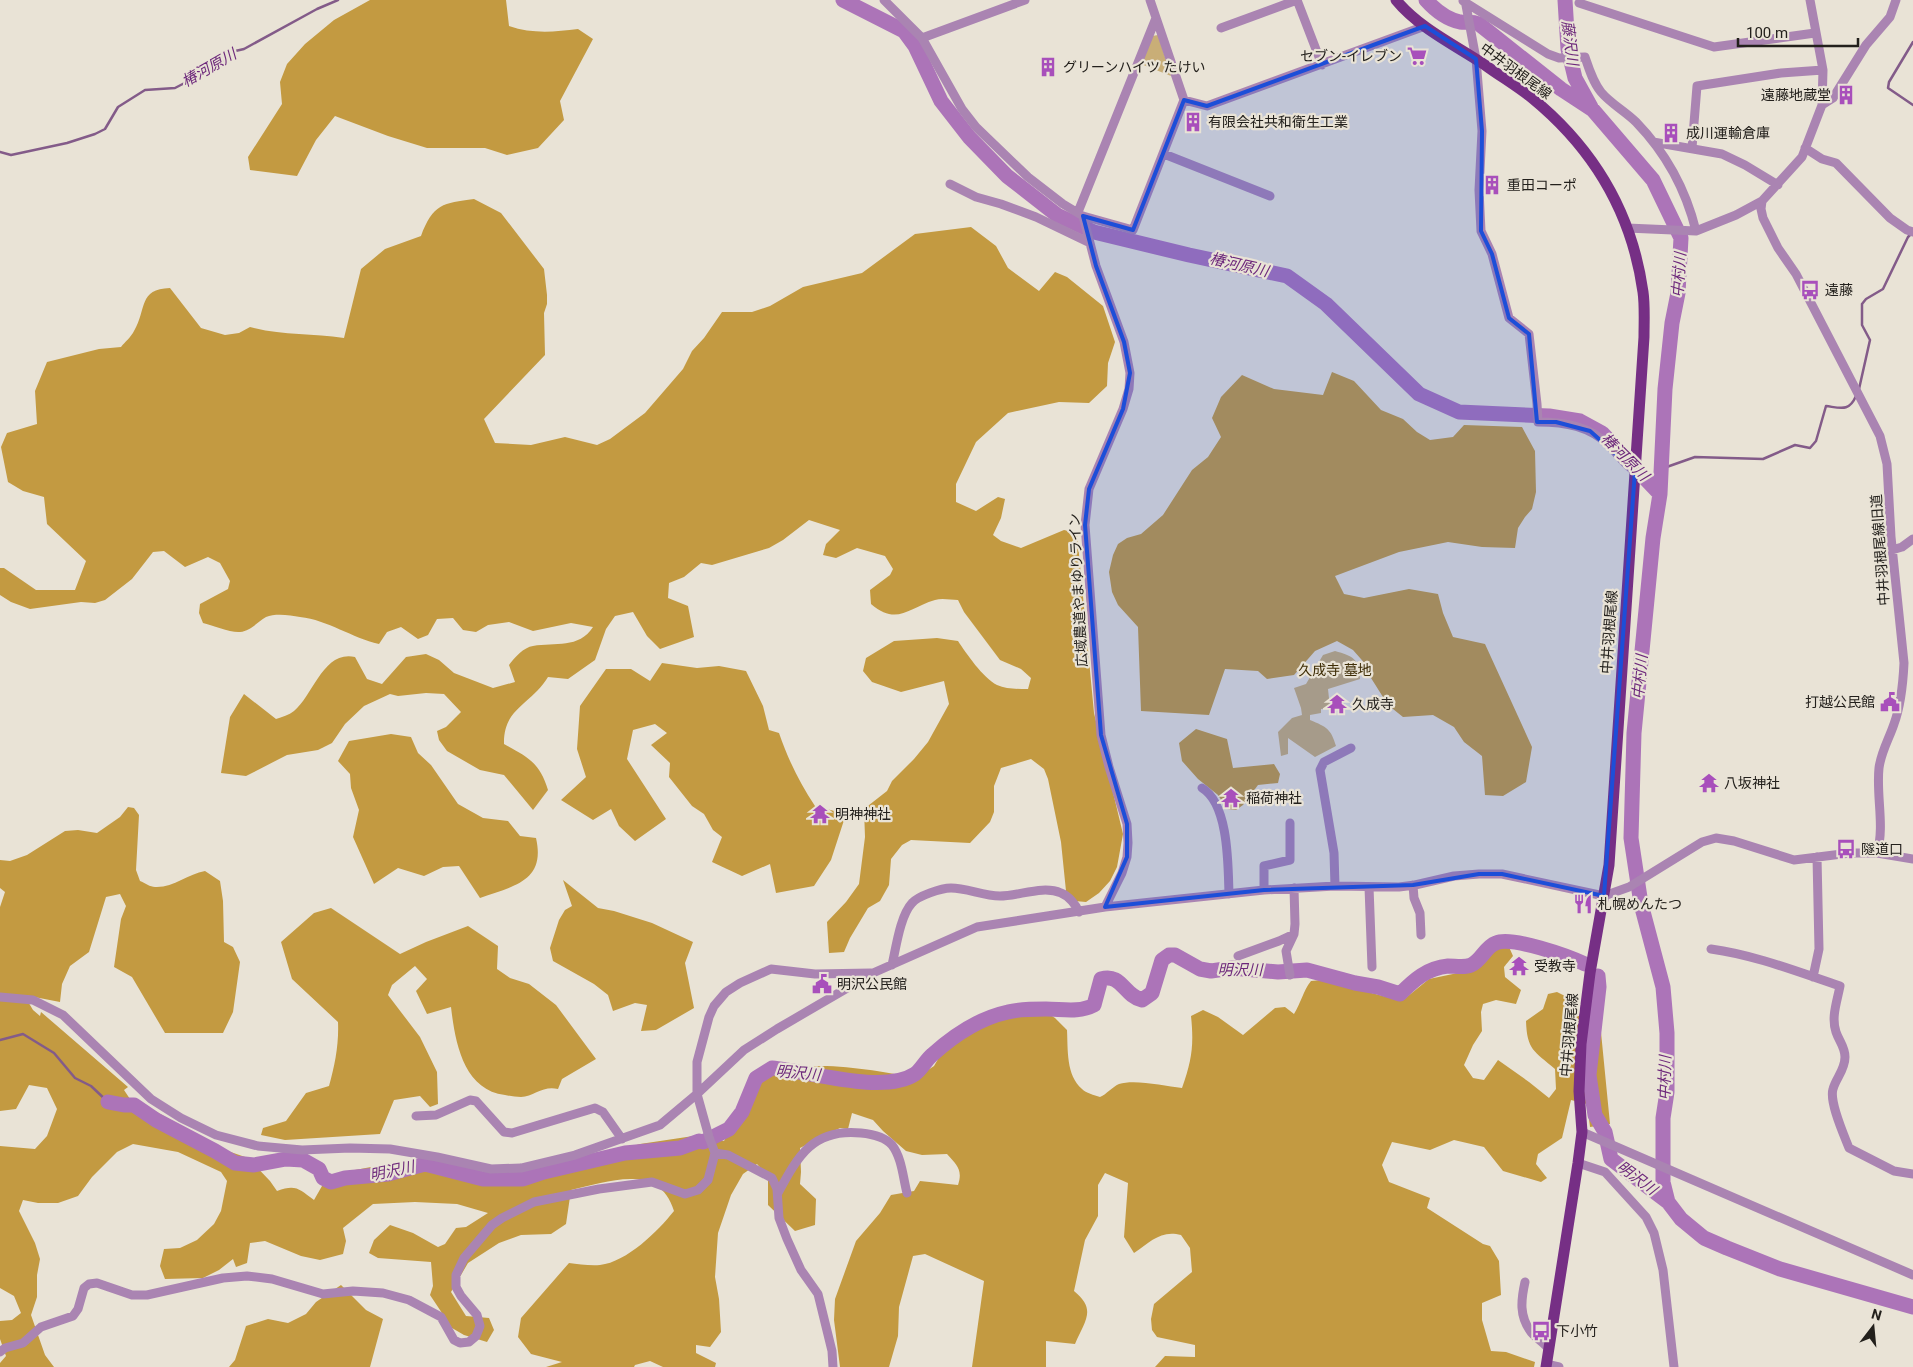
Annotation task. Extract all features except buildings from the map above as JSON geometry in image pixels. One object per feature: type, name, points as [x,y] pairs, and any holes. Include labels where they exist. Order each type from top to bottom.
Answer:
[{"type":"main road","name":"中井羽根尾線","points":[[1396,0],[1425,26],[1531,97],[1565,129],[1605,180],[1627,228],[1643,292],[1644,337],[1609,855],[1604,896],[1590,973],[1581,1044],[1580,1091],[1582,1132],[1546,1365]]},
{"type":"street","points":[[884,0],[922,38],[962,109],[976,127],[1028,176],[1063,204],[1080,214],[1134,230],[1184,100],[1150,0]]},
{"type":"street","points":[[922,38],[1025,0]]},
{"type":"street","points":[[1221,28],[1297,0],[1322,65]]},
{"type":"street","points":[[1627,228],[1694,231],[1736,215],[1762,201],[1802,157],[1822,105],[1822,70],[1810,0]]},
{"type":"street","points":[[1822,105],[1833,98],[1866,45],[1890,17],[1896,0]]},
{"type":"street","points":[[1464,2],[1476,59],[1482,131],[1479,190],[1481,231],[1492,254],[1509,318],[1529,334],[1538,422],[1556,422],[1590,431],[1610,446],[1625,465],[1635,471]]},
{"type":"street","points":[[1464,2],[1548,54],[1559,58],[1585,57],[1594,81],[1601,92],[1635,121],[1654,142],[1665,158],[1686,197],[1694,231]]},
{"type":"street","points":[[1579,3],[1714,47],[1815,32]]},
{"type":"street","points":[[1080,214],[1156,18]]},
{"type":"street","points":[[1184,100],[1207,106],[1425,26]]},
{"type":"street","points":[[1692,148],[1697,86],[1781,73],[1822,70]]},
{"type":"street","points":[[1654,142],[1722,154],[1745,165],[1778,185]]},
{"type":"street","points":[[1806,148],[1822,159],[1836,163],[1890,218],[1906,230],[1913,232]]},
{"type":"street","points":[[1164,154],[1270,196]]},
{"type":"street","points":[[950,184],[976,197],[1001,204],[1088,238]]},
{"type":"street","name":"中井羽根尾線旧道","points":[[1762,201],[1760,209],[1762,218],[1778,248],[1796,274],[1880,436],[1887,464],[1892,550],[1904,664],[1898,713],[1879,765],[1880,842],[1877,853]]},
{"type":"street","name":"広域農道やまゆりライン","points":[[1080,214],[1096,266],[1124,342],[1130,373],[1129,389],[1123,409],[1089,489],[1085,525],[1101,735],[1127,824],[1127,857],[1105,907]]},
{"type":"street","points":[[1892,550],[1902,547],[1913,540]]},
{"type":"street","points":[[1335,886],[1334,853],[1320,770],[1324,762],[1351,748]]},
{"type":"street","points":[[1202,788],[1208,792],[1220,814],[1228,860],[1229,894]]},
{"type":"street","points":[[1264,890],[1264,866],[1290,860],[1290,823]]},
{"type":"street","points":[[0,997],[33,1000],[64,1015],[151,1099],[181,1118],[216,1135],[258,1146],[302,1150],[390,1149],[491,1169],[521,1168],[575,1155],[660,1125],[697,1094],[744,1050],[777,1029],[873,973],[977,927],[1105,907],[1264,890],[1335,886],[1413,885],[1454,876],[1502,874],[1604,896],[1629,887],[1702,842],[1716,838],[1734,841],[1794,860],[1877,853],[1913,859]]},
{"type":"street","points":[[1814,977],[1819,950],[1817,857]]},
{"type":"street","points":[[1413,885],[1414,898],[1420,913],[1421,935]]},
{"type":"street","points":[[1369,887],[1372,967]]},
{"type":"street","points":[[892,965],[903,920],[912,902],[921,896],[949,888],[999,896],[1047,890],[1062,893],[1076,905],[1080,912]]},
{"type":"street","points":[[1290,974],[1286,952],[1294,934],[1294,888]]},
{"type":"street","points":[[1238,956],[1294,934]]},
{"type":"street","points":[[1711,950],[1732,952],[1756,958],[1840,986],[1834,1011],[1834,1023],[1837,1035],[1843,1044],[1845,1057],[1844,1069],[1833,1088],[1832,1097],[1849,1148],[1894,1171],[1913,1174]]},
{"type":"street","points":[[0,1352],[5,1348],[24,1343],[41,1327],[73,1316],[78,1309],[84,1288],[89,1284],[97,1283],[132,1295],[147,1295],[223,1278],[246,1276],[272,1279],[323,1294],[353,1291],[383,1293],[409,1300],[441,1317],[454,1340],[460,1343],[469,1342],[476,1336],[480,1326],[477,1315],[456,1287],[456,1275],[464,1258],[497,1222],[534,1202],[599,1189],[652,1182],[685,1194],[698,1190],[708,1180],[715,1153],[697,1094],[698,1062],[709,1017],[714,1006],[726,992],[740,983],[771,969],[815,974],[873,973]]},
{"type":"street","points":[[416,1116],[436,1115],[470,1100],[476,1101],[504,1132],[512,1133],[595,1108],[604,1112],[622,1139]]},
{"type":"street","points":[[778,1193],[798,1156],[811,1144],[824,1137],[857,1132],[881,1138],[891,1144],[898,1158],[907,1193]]},
{"type":"street","points":[[1582,1132],[1600,1138],[1913,1275]]},
{"type":"street","points":[[715,1153],[728,1155],[772,1178],[778,1193],[779,1218],[787,1239],[801,1270],[818,1294],[832,1351],[833,1367]]},
{"type":"street","points":[[1578,1163],[1605,1172],[1646,1217],[1654,1233],[1663,1270],[1674,1367]]},
{"type":"street","points":[[1525,1282],[1521,1301],[1523,1317],[1531,1333],[1548,1348]]},
{"type":"street","points":[[1546,1365],[1559,1367]]},
{"type":"highlighted area","points":[[1425,26],[1476,59],[1482,131],[1481,231],[1492,254],[1509,318],[1529,334],[1537,422],[1556,422],[1590,431],[1635,471],[1604,896],[1502,874],[1479,874],[1413,885],[1264,890],[1105,907],[1127,857],[1127,824],[1101,735],[1085,525],[1089,489],[1123,409],[1130,373],[1124,342],[1096,266],[1083,216],[1133,230],[1184,100],[1207,106]]},
{"type":"green space","points":[[1158,35],[1171,76],[1141,64],[1152,36]]},
{"type":"green space","name":"久成寺 墓地","points":[[1335,651],[1354,659],[1359,667],[1360,679],[1328,689],[1330,708],[1321,709],[1321,713],[1310,715],[1310,720],[1327,729],[1336,746],[1315,757],[1288,738],[1288,754],[1281,756],[1278,732],[1292,718],[1302,715],[1294,688],[1306,684],[1323,655]]},
{"type":"shaded area","points":[[370,0],[506,0],[509,26],[535,31],[578,29],[593,39],[560,101],[564,120],[538,148],[507,155],[485,148],[427,148],[335,116],[316,140],[297,176],[250,170],[248,157],[282,104],[280,82],[287,64],[305,44],[334,20]]},
{"type":"shaded area","points":[[474,199],[501,213],[544,269],[547,295],[544,313],[545,355],[484,419],[495,443],[531,445],[565,437],[597,445],[610,439],[645,413],[683,369],[692,351],[704,338],[722,312],[752,312],[770,306],[803,287],[862,273],[915,234],[971,227],[996,246],[1008,268],[1039,291],[1055,272],[1067,277],[1103,306],[1115,342],[1108,363],[1107,386],[1089,403],[1059,402],[1008,413],[976,442],[956,484],[956,502],[976,511],[998,497],[1005,499],[1001,518],[993,535],[1001,541],[1021,548],[1064,530],[1077,533],[1094,713],[1123,834],[1117,867],[1110,881],[1099,893],[1086,902],[1075,901],[1066,891],[1061,842],[1048,779],[1044,769],[1031,759],[1001,768],[994,786],[994,812],[990,822],[970,843],[911,840],[902,845],[891,859],[889,885],[880,901],[868,908],[844,952],[829,953],[827,922],[846,902],[859,884],[865,837],[864,809],[887,791],[892,781],[928,742],[949,704],[944,681],[901,692],[872,682],[863,671],[866,658],[894,641],[937,638],[958,641],[981,671],[997,685],[1008,688],[1028,689],[1031,678],[1021,669],[1000,660],[964,612],[958,600],[935,600],[896,615],[888,614],[871,604],[870,590],[890,575],[893,569],[885,556],[857,548],[836,558],[823,555],[826,544],[840,530],[809,520],[769,548],[712,565],[701,563],[684,577],[669,583],[668,598],[688,606],[694,637],[660,649],[647,636],[633,612],[615,616],[606,629],[595,660],[568,679],[548,677],[534,694],[513,714],[505,732],[504,744],[532,762],[545,781],[548,790],[533,810],[504,775],[480,770],[447,751],[439,740],[437,731],[446,727],[461,712],[444,694],[426,693],[398,696],[390,694],[364,706],[345,724],[332,743],[318,750],[287,755],[246,776],[221,773],[230,717],[244,694],[276,719],[290,714],[301,704],[327,667],[335,660],[344,657],[355,657],[367,679],[382,684],[406,657],[426,654],[439,660],[454,673],[493,688],[515,682],[509,665],[526,648],[574,642],[581,639],[593,627],[571,623],[533,631],[509,622],[488,625],[476,632],[463,630],[453,618],[437,619],[428,635],[418,639],[401,627],[387,632],[379,644],[310,619],[278,615],[266,617],[244,631],[232,631],[203,623],[199,613],[200,604],[228,589],[230,581],[220,563],[208,557],[185,567],[164,551],[153,552],[132,579],[105,600],[95,603],[81,602],[30,609],[11,602],[0,595],[0,568],[4,568],[36,590],[75,590],[86,561],[47,524],[44,497],[23,491],[8,482],[1,447],[7,433],[37,424],[35,391],[47,362],[99,349],[121,347],[134,331],[148,296],[160,289],[170,288],[201,328],[225,335],[239,333],[250,327],[274,332],[344,338],[361,269],[385,249],[421,236],[430,217],[440,207],[454,202]]},
{"type":"shaded area","points":[[1332,372],[1354,381],[1381,410],[1403,419],[1417,432],[1430,440],[1453,437],[1464,425],[1522,427],[1535,451],[1536,492],[1532,509],[1518,528],[1515,548],[1482,547],[1448,542],[1399,552],[1335,576],[1344,594],[1364,598],[1409,589],[1438,594],[1443,613],[1453,637],[1485,644],[1532,747],[1526,782],[1503,796],[1485,795],[1482,756],[1464,742],[1454,727],[1433,715],[1403,717],[1388,705],[1371,678],[1368,667],[1353,650],[1337,641],[1315,651],[1294,675],[1267,679],[1258,671],[1225,669],[1209,715],[1141,711],[1138,627],[1118,605],[1112,592],[1109,572],[1118,544],[1127,538],[1141,534],[1163,515],[1192,470],[1208,457],[1221,437],[1212,418],[1221,397],[1242,375],[1274,389],[1323,395]]},
{"type":"shaded area","points":[[662,663],[697,668],[719,666],[746,671],[763,706],[769,730],[779,733],[794,770],[815,806],[846,814],[831,860],[814,886],[776,893],[770,864],[742,876],[712,862],[722,837],[713,830],[704,814],[692,806],[669,777],[670,763],[651,745],[667,733],[655,724],[633,730],[627,759],[666,819],[635,841],[619,826],[611,809],[593,820],[561,800],[586,777],[577,749],[580,706],[606,669],[631,669],[650,681]]},
{"type":"shaded area","points":[[1196,729],[1227,739],[1233,768],[1274,764],[1280,774],[1278,783],[1258,785],[1243,805],[1236,810],[1227,809],[1218,795],[1198,779],[1182,761],[1179,743]]},
{"type":"shaded area","points":[[391,734],[411,737],[418,753],[431,765],[458,804],[483,818],[508,821],[520,836],[536,838],[538,853],[536,864],[524,880],[504,890],[480,898],[459,866],[443,867],[424,876],[398,868],[374,884],[353,837],[359,810],[351,788],[350,774],[338,761],[349,741]]},
{"type":"shaded area","points":[[128,807],[134,808],[139,815],[136,870],[140,881],[151,886],[162,887],[205,871],[220,881],[223,901],[224,942],[233,947],[240,962],[233,1012],[223,1033],[165,1033],[132,977],[114,967],[121,919],[126,906],[120,894],[106,897],[89,952],[70,966],[62,984],[60,1002],[24,995],[33,1010],[40,1016],[41,1012],[128,1087],[124,1090],[134,1105],[155,1111],[222,1149],[248,1158],[277,1191],[293,1188],[305,1193],[314,1200],[322,1186],[334,1174],[371,1167],[393,1169],[426,1160],[486,1174],[519,1173],[593,1157],[640,1144],[700,1135],[724,1141],[744,1107],[762,1082],[781,1071],[798,1067],[840,1067],[916,1078],[934,1066],[954,1032],[987,1013],[1031,1002],[1055,1018],[1067,1030],[1070,1069],[1077,1083],[1086,1092],[1100,1097],[1119,1084],[1133,1082],[1182,1088],[1191,1052],[1191,1016],[1203,1010],[1218,1017],[1243,1035],[1275,1008],[1285,1007],[1294,1014],[1311,981],[1322,980],[1402,1001],[1429,979],[1472,970],[1496,949],[1509,947],[1513,956],[1504,967],[1505,977],[1521,990],[1516,1004],[1496,1000],[1483,1004],[1481,1012],[1482,1031],[1464,1065],[1473,1078],[1484,1080],[1498,1060],[1549,1098],[1556,1089],[1555,1069],[1533,1049],[1528,1038],[1526,1021],[1543,1009],[1548,994],[1557,992],[1565,996],[1575,1015],[1600,1022],[1610,1124],[1590,1127],[1587,1104],[1571,1100],[1562,1138],[1538,1154],[1536,1164],[1547,1178],[1541,1182],[1503,1171],[1484,1147],[1454,1140],[1430,1150],[1392,1142],[1382,1165],[1389,1182],[1430,1198],[1427,1208],[1483,1244],[1490,1246],[1499,1261],[1501,1295],[1482,1303],[1482,1320],[1491,1351],[1506,1352],[1535,1362],[1534,1367],[1155,1367],[1165,1356],[1195,1357],[1195,1345],[1157,1337],[1152,1330],[1151,1319],[1154,1304],[1192,1272],[1190,1248],[1181,1235],[1167,1234],[1156,1238],[1134,1253],[1124,1237],[1128,1183],[1105,1173],[1098,1185],[1098,1216],[1085,1240],[1074,1291],[1085,1304],[1087,1316],[1075,1344],[1046,1341],[1046,1367],[972,1367],[984,1281],[925,1254],[913,1256],[899,1307],[898,1336],[889,1367],[840,1367],[834,1320],[835,1299],[856,1241],[880,1213],[891,1195],[914,1191],[920,1181],[958,1185],[960,1175],[956,1165],[947,1154],[922,1155],[906,1151],[873,1120],[852,1113],[848,1129],[840,1128],[800,1148],[800,1184],[816,1199],[815,1225],[795,1231],[768,1205],[768,1176],[757,1164],[743,1174],[731,1195],[718,1233],[715,1277],[719,1299],[721,1332],[710,1347],[696,1345],[696,1353],[716,1363],[715,1367],[663,1367],[650,1361],[635,1365],[634,1367],[546,1367],[562,1362],[531,1354],[518,1337],[521,1318],[569,1263],[600,1265],[621,1258],[651,1236],[674,1211],[667,1196],[657,1186],[645,1181],[631,1179],[616,1180],[571,1190],[566,1224],[551,1234],[521,1235],[499,1243],[468,1263],[451,1292],[466,1316],[489,1318],[494,1330],[487,1342],[464,1335],[452,1328],[430,1295],[433,1286],[431,1262],[378,1258],[369,1253],[374,1240],[390,1225],[413,1233],[438,1247],[445,1244],[456,1228],[466,1227],[488,1213],[457,1204],[415,1202],[373,1204],[343,1228],[346,1241],[343,1254],[320,1260],[301,1256],[265,1241],[250,1243],[247,1263],[236,1267],[233,1259],[219,1270],[203,1278],[165,1279],[160,1266],[164,1249],[180,1248],[197,1240],[214,1224],[221,1211],[227,1181],[221,1172],[178,1152],[133,1144],[117,1152],[92,1177],[78,1196],[58,1203],[38,1203],[23,1200],[19,1211],[35,1243],[40,1259],[37,1275],[37,1297],[31,1315],[45,1355],[54,1367],[0,1367],[0,1363],[6,1356],[0,1339],[0,1321],[12,1320],[21,1313],[14,1296],[0,1288],[0,1146],[35,1149],[47,1136],[57,1109],[47,1088],[29,1085],[16,1109],[0,1111],[0,907],[5,892],[0,888],[0,860],[10,861],[27,855],[65,831],[78,830],[97,833],[120,817]]},
{"type":"shaded area","points":[[563,880],[598,908],[652,923],[693,942],[685,963],[694,1008],[656,1030],[641,1031],[647,1005],[635,1003],[613,1011],[608,995],[594,984],[553,961],[550,948],[559,920],[565,910],[572,906]]},
{"type":"shaded area","points":[[331,908],[400,954],[468,926],[498,946],[497,969],[510,978],[529,984],[556,1005],[596,1059],[562,1079],[558,1089],[548,1088],[521,1097],[491,1091],[479,1084],[464,1062],[455,1034],[451,1007],[427,1014],[416,991],[427,979],[415,966],[392,985],[388,995],[420,1037],[437,1072],[438,1104],[430,1107],[420,1096],[394,1100],[380,1134],[285,1140],[261,1135],[263,1128],[286,1121],[306,1093],[329,1086],[336,1054],[338,1022],[292,979],[281,942],[314,913]]},
{"type":"shaded area","points":[[341,1285],[366,1310],[383,1319],[370,1367],[229,1367],[235,1360],[246,1326],[268,1319],[288,1323],[306,1314],[316,1302]]},
{"type":"waterway","name":"椿河原川","points":[[0,152],[11,155],[67,143],[95,134],[105,129],[118,107],[145,90],[175,88],[221,64],[231,52],[244,49],[317,9],[338,0]]},
{"type":"waterway","name":"椿河原川","points":[[843,0],[904,31],[915,46],[941,101],[969,137],[1007,176],[1057,215],[1094,232],[1287,276],[1326,304],[1419,394],[1459,412],[1549,416],[1580,421],[1602,433],[1660,494]]},
{"type":"waterway","name":"中村川","points":[[1426,0],[1437,11],[1450,19],[1479,24],[1561,89],[1593,110],[1653,180],[1681,238],[1678,293],[1672,323],[1665,389],[1660,494],[1653,538],[1634,733],[1631,838],[1641,904],[1663,987],[1667,1033],[1667,1092],[1663,1118],[1663,1182],[1668,1202],[1681,1219],[1704,1238],[1727,1248],[1780,1269],[1913,1307]]},
{"type":"waterway","name":"藤沢川","points":[[1565,0],[1568,49],[1575,78],[1591,107]]},
{"type":"waterway","points":[[1913,42],[1889,82],[1888,88],[1913,105]]},
{"type":"waterway","points":[[1859,389],[1870,340],[1862,325],[1862,304],[1866,299],[1883,289],[1908,237],[1912,233]]},
{"type":"waterway","points":[[1661,469],[1695,457],[1763,459],[1795,445],[1810,448],[1816,441],[1826,406],[1844,408],[1850,405],[1856,396]]},
{"type":"waterway","name":"明沢川","points":[[108,1102],[134,1105],[156,1120],[235,1163],[254,1165],[286,1159],[303,1160],[319,1169],[323,1178],[331,1182],[345,1178],[388,1174],[425,1164],[483,1179],[523,1179],[544,1172],[625,1153],[680,1148],[699,1141],[703,1142],[729,1129],[742,1112],[756,1078],[772,1068],[865,1082],[901,1080],[915,1074],[932,1055],[949,1041],[977,1023],[987,1019],[1017,1010],[1076,1010],[1094,1005],[1101,979],[1114,979],[1131,994],[1142,1000],[1152,993],[1162,960],[1169,955],[1175,955],[1200,969],[1211,971],[1232,968],[1278,972],[1307,970],[1400,994],[1416,980],[1434,969],[1448,966],[1463,967],[1475,963],[1486,950],[1496,943],[1514,942],[1527,944],[1585,964]]},
{"type":"waterway","name":"明沢川","points":[[1598,976],[1599,987],[1589,1075],[1595,1115],[1605,1132],[1611,1159],[1668,1202]]},
{"type":"waterway","name":"明沢川","points":[[0,1040],[23,1034],[54,1053],[75,1078],[91,1086],[108,1102]]},
{"type":"place","name":"セブン-イレブン","points":[[1417,56]]},
{"type":"place","name":"グリーンハイツ たけい","points":[[1048,67]]},
{"type":"place","name":"遠藤地蔵堂","points":[[1846,95]]},
{"type":"place","name":"有限会社共和衛生工業","points":[[1193,122]]},
{"type":"place","name":"成川運輸倉庫","points":[[1671,133]]},
{"type":"place","name":"重田コーポ","points":[[1492,185]]},
{"type":"place","name":"遠藤","points":[[1810,290]]},
{"type":"place","name":"打越公民館","points":[[1890,702]]},
{"type":"place","name":"久成寺","points":[[1337,704]]},
{"type":"place","name":"八坂神社","points":[[1709,783]]},
{"type":"place","name":"稲荷神社","points":[[1231,798]]},
{"type":"place","name":"明神神社","points":[[820,814]]},
{"type":"place","name":"隧道口","points":[[1846,849]]},
{"type":"place","name":"札幌めんたつ","points":[[1583,904]]},
{"type":"place","name":"受教寺","points":[[1519,966]]},
{"type":"place","name":"明沢公民館","points":[[822,984]]},
{"type":"place","name":"下小竹","points":[[1541,1331]]}]
